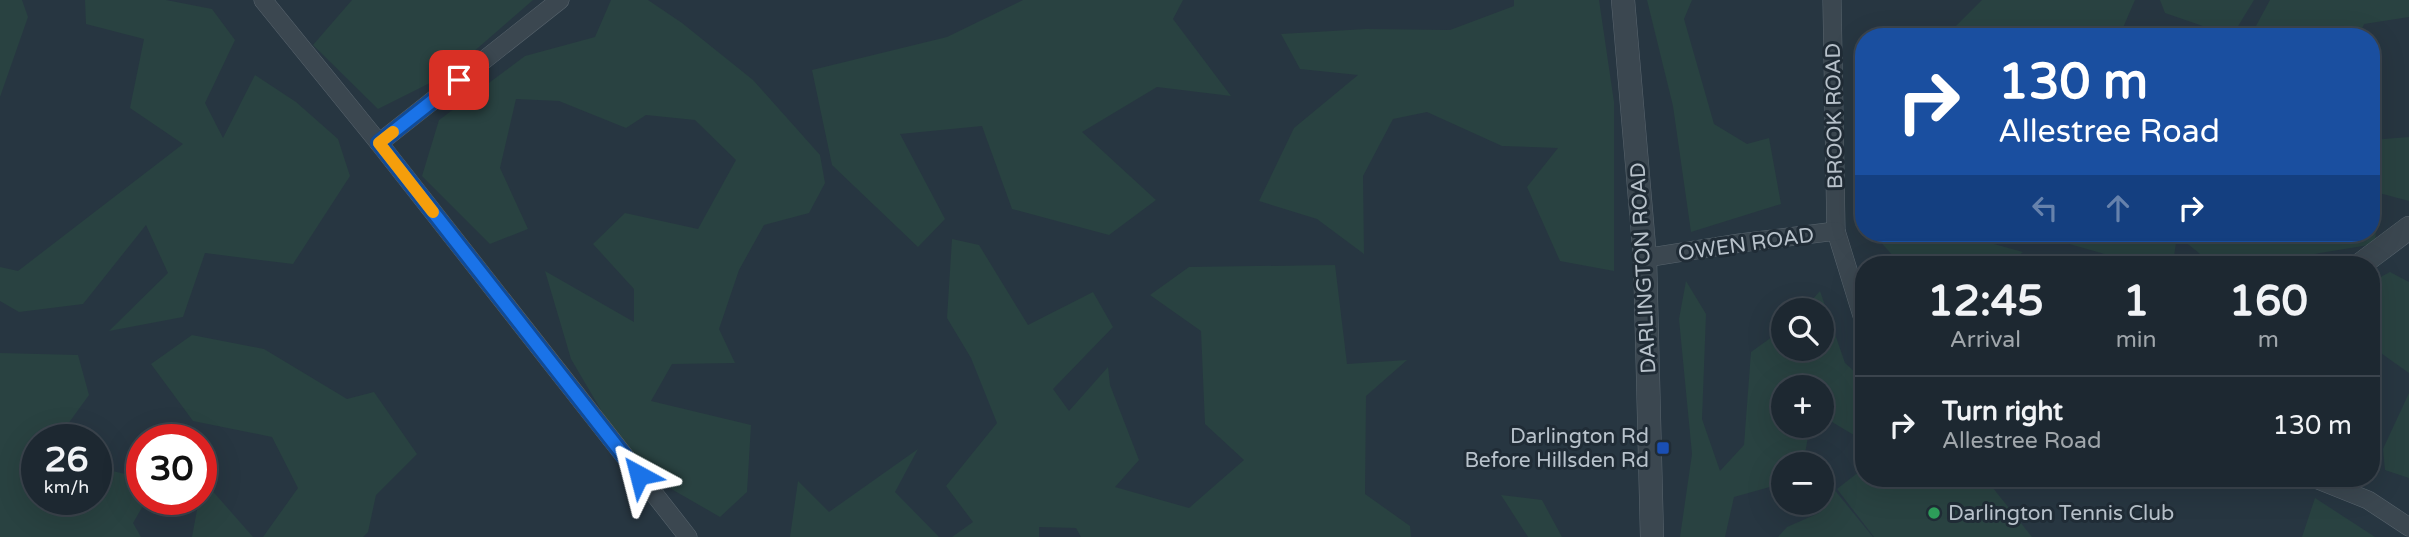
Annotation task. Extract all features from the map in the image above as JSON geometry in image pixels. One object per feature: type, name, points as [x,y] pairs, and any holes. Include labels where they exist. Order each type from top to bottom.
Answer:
[{"type":"street","points":[[263,0],[379,143],[688,537]]},
{"type":"street","points":[[379,143],[560,0]]},
{"type":"street","name":"DARLINGTON ROAD","points":[[1623,0],[1646,258],[1652,537]]},
{"type":"street","name":"BROOK ROAD","points":[[1832,0],[1836,231]]},
{"type":"street","points":[[2372,256],[2409,228]]},
{"type":"street","name":"OWEN ROAD","points":[[1646,258],[1836,231],[1855,293]]},
{"type":"street","points":[[2336,487],[2368,500],[2409,527]]},
{"type":"green space","points":[[0,0],[22,0],[28,17],[0,97]]},
{"type":"green space","points":[[85,0],[166,0],[212,9],[235,40],[205,103],[223,138],[255,75],[296,102],[338,139],[350,176],[293,264],[205,253],[183,317],[109,331],[168,273],[146,225],[83,304],[19,312],[0,301],[0,267],[18,271],[183,144],[130,108],[144,39],[86,24]]},
{"type":"green space","points":[[352,0],[533,0],[448,74],[378,109],[313,45]]},
{"type":"green space","points":[[611,0],[648,0],[682,23],[753,80],[820,155],[825,183],[809,213],[764,225],[739,270],[719,329],[735,363],[672,364],[651,401],[751,425],[747,492],[720,517],[635,468],[571,359],[545,271],[634,322],[634,289],[593,244],[625,213],[698,229],[736,160],[695,120],[646,115],[626,128],[559,101],[516,99],[500,168],[528,229],[490,244],[422,176],[439,120],[525,56],[595,37]]},
{"type":"green space","points":[[1023,0],[1183,0],[1173,19],[1231,96],[1157,87],[1082,132],[1156,200],[1109,235],[1012,209],[982,126],[900,134],[945,219],[918,247],[832,165],[812,70],[947,37]]},
{"type":"green space","points":[[1514,0],[1599,0],[1614,102],[1614,271],[1560,261],[1527,187],[1558,148],[1502,146],[1427,112],[1393,119],[1363,176],[1364,254],[1317,219],[1259,201],[1294,128],[1358,75],[1300,69],[1281,34],[1366,29],[1450,30],[1514,6]]},
{"type":"green space","points":[[1647,0],[1692,0],[1684,19],[1714,124],[1747,144],[1769,138],[1781,204],[1691,232],[1673,106]]},
{"type":"green space","points":[[1982,0],[2135,0],[2123,28],[1954,28]]},
{"type":"green space","points":[[2160,0],[2254,0],[2237,28],[2209,28],[2165,13]]},
{"type":"green space","points":[[2270,0],[2409,0],[2409,17],[2364,24],[2362,28],[2255,28]]},
{"type":"green space","points":[[2409,137],[2409,201],[2380,193],[2380,139]]},
{"type":"green space","points":[[952,239],[979,245],[1028,325],[1093,292],[1113,327],[1053,389],[1069,411],[1108,367],[1110,385],[1139,460],[1115,487],[1189,508],[1244,460],[1205,424],[1201,331],[1150,295],[1189,267],[1335,265],[1347,364],[1407,360],[1366,396],[1365,494],[1410,526],[1411,537],[1081,537],[1076,528],[1039,527],[1039,537],[952,537],[973,522],[946,486],[997,423],[971,358],[947,318]]},
{"type":"green space","points":[[1881,242],[1987,242],[2023,252],[2018,256],[1893,256]]},
{"type":"green space","points":[[2176,242],[2174,256],[2112,256],[2066,243]]},
{"type":"green space","points":[[2185,242],[2375,242],[2308,256],[2200,254]]},
{"type":"green space","points":[[2390,272],[2409,282],[2409,373],[2380,352],[2380,277]]},
{"type":"green space","points":[[1686,281],[1706,314],[1702,419],[1720,471],[1744,445],[1751,352],[1771,338],[1771,361],[1834,361],[1834,331],[1845,363],[1855,372],[1855,436],[1834,423],[1834,375],[1771,375],[1771,438],[1808,438],[1805,452],[1771,452],[1771,487],[1734,497],[1725,537],[1680,537],[1692,454],[1679,319]]},
{"type":"green space","points":[[192,335],[264,349],[347,399],[374,392],[417,454],[376,495],[368,532],[363,537],[263,537],[298,488],[272,437],[193,421],[151,364]]},
{"type":"green space","points":[[0,353],[78,355],[89,395],[68,424],[21,424],[21,515],[112,515],[112,471],[126,474],[126,515],[138,515],[133,523],[141,537],[0,537]]},
{"type":"green space","points":[[2409,393],[2409,478],[2385,470],[2383,449]]},
{"type":"green space","points":[[918,449],[895,492],[939,537],[790,537],[798,481],[829,512]]},
{"type":"green space","name":"Darlington Tennis Club","points":[[1855,475],[1855,487],[1992,487],[2032,537],[1874,537],[1837,489]]},
{"type":"green space","points":[[1834,489],[1873,537],[1778,537],[1787,527],[1814,515],[1834,515]]},
{"type":"green space","points":[[1501,495],[1542,500],[1562,537],[1528,537]]},
{"type":"green space","points":[[217,496],[253,537],[192,537],[196,515],[217,515]]},
{"type":"green space","points":[[2315,498],[2375,537],[2302,537]]},
{"type":"slow traffic","points":[[393,132],[379,143],[433,212]]},
{"type":"place","name":"Darlington Rd Before Hillsden Rd","points":[[1663,448]]},
{"type":"place","name":"Darlington Tennis Club","points":[[1934,513]]},
{"type":"route","points":[[459,80],[379,143],[639,475]]}]
